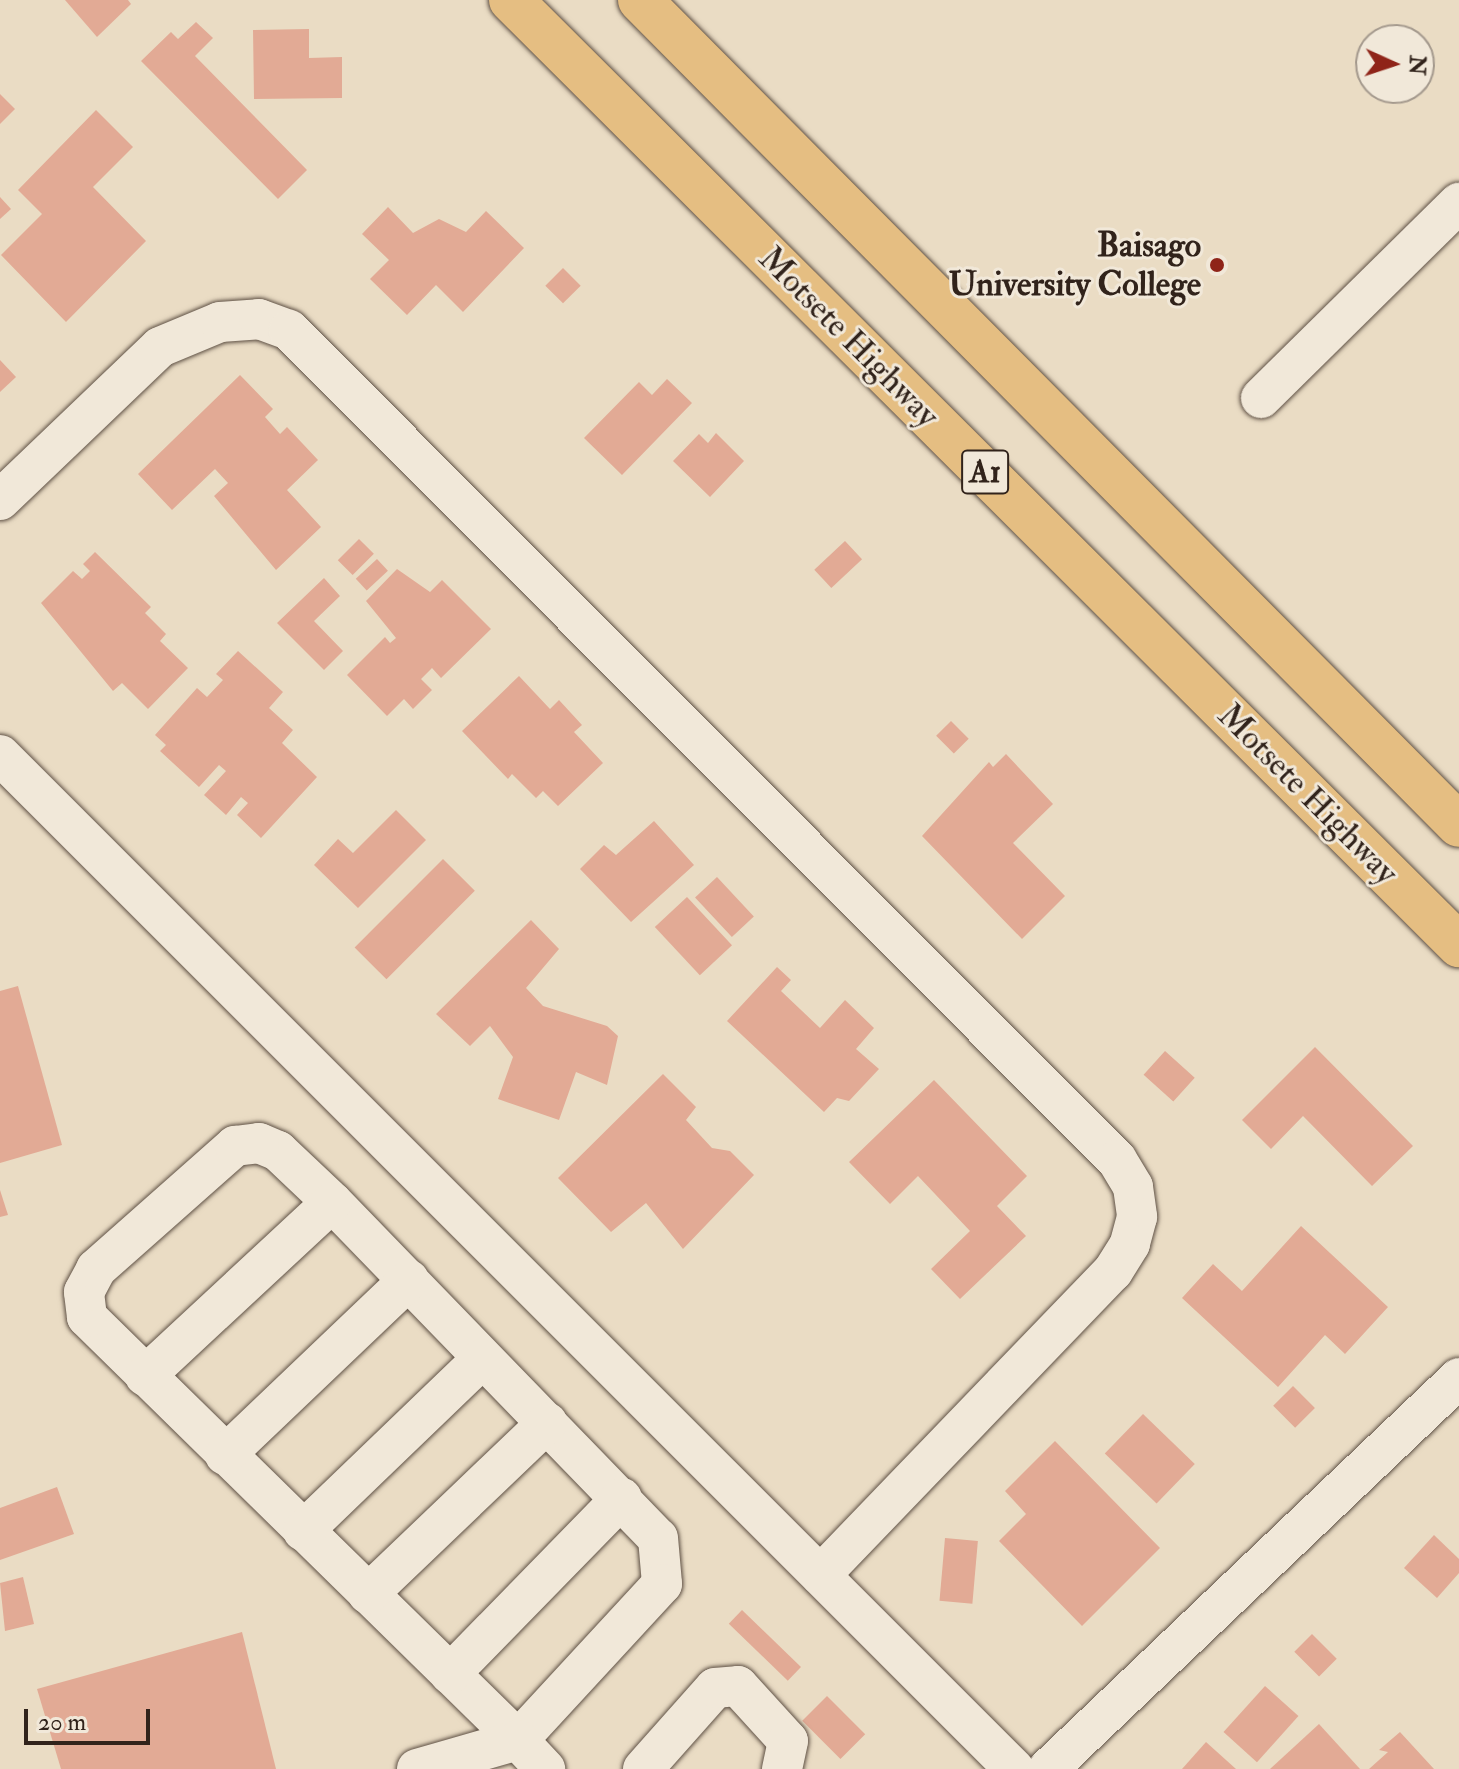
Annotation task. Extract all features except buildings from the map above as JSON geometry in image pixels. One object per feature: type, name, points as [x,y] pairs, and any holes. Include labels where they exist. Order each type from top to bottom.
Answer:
[{"type":"highway","name":"Motsete Highway","points":[[511,0],[1459,945]]},
{"type":"highway","points":[[640,0],[1459,825]]},
{"type":"street","points":[[1261,398],[1459,203]]},
{"type":"street","points":[[0,500],[160,347],[220,322],[259,319],[289,330],[1117,1160],[1133,1187],[1137,1217],[1130,1244],[1113,1271],[820,1575]]},
{"type":"street","points":[[0,755],[1014,1769]]},
{"type":"street","points":[[417,1769],[518,1740],[662,1584],[658,1538],[409,1280],[278,1151],[259,1143],[235,1146],[96,1269],[84,1292],[87,1317],[518,1740],[545,1769]]},
{"type":"street","points":[[145,1376],[332,1202]]},
{"type":"street","points":[[225,1455],[409,1280]]},
{"type":"street","points":[[303,1531],[482,1359]]},
{"type":"street","points":[[1048,1769],[1459,1378]]},
{"type":"street","points":[[368,1594],[547,1423]]},
{"type":"street","points":[[450,1674],[622,1498]]},
{"type":"street","points":[[643,1769],[715,1688],[738,1686],[788,1741],[782,1769]]},
{"type":"place","name":"Baisago University College","points":[[1217,265]]}]
